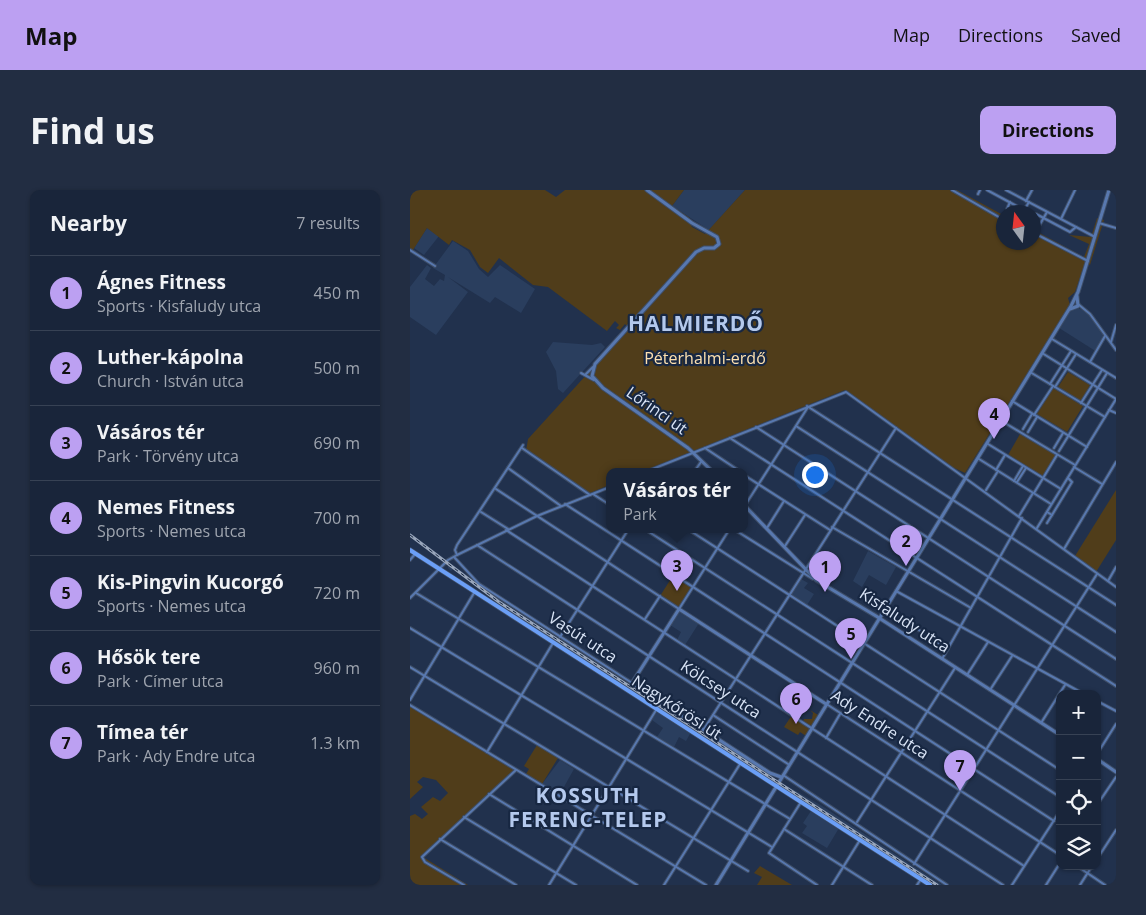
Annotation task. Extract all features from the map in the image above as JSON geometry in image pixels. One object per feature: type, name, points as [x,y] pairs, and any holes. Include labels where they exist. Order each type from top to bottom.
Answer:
[{"type":"main road","name":"Nagykőrösi út","points":[[410,550],[930,885]]},
{"type":"street","points":[[585,375],[696,252],[704,248],[715,248],[719,244],[719,240],[647,190]]},
{"type":"street","points":[[953,190],[996,215]]},
{"type":"street","points":[[978,194],[980,190]]},
{"type":"street","points":[[987,190],[1015,205]]},
{"type":"street","points":[[1006,190],[1095,237]]},
{"type":"street","points":[[1026,205],[1032,190]]},
{"type":"street","points":[[1061,219],[1075,190]]},
{"type":"street","points":[[716,885],[1058,326],[1075,304],[1109,190]]},
{"type":"street","points":[[1041,222],[1046,212]]},
{"type":"street","points":[[1043,218],[1070,232],[1076,227]]},
{"type":"street","points":[[1099,223],[1116,228]]},
{"type":"street","points":[[1041,237],[1088,261]]},
{"type":"street","points":[[410,250],[435,266]]},
{"type":"street","points":[[1075,304],[1085,310],[1116,350]]},
{"type":"street","points":[[1111,343],[1116,325]]},
{"type":"street","points":[[1090,362],[1106,336]]},
{"type":"street","points":[[1051,338],[1116,378]]},
{"type":"street","points":[[1053,386],[1071,351]]},
{"type":"street","points":[[1037,528],[1116,399],[1042,353]]},
{"type":"street","points":[[1023,429],[1076,354]]},
{"type":"street","points":[[593,367],[594,380]]},
{"type":"street","points":[[1081,403],[1102,370]]},
{"type":"street","points":[[1030,372],[1104,417]]},
{"type":"street","points":[[581,373],[594,380]]},
{"type":"street","points":[[1059,451],[1107,373]]},
{"type":"street","name":"Lőrinci út","points":[[594,380],[694,452],[708,468]]},
{"type":"street","points":[[656,468],[846,392],[1037,528],[1116,587]]},
{"type":"street","points":[[1012,401],[1087,447]]},
{"type":"street","points":[[748,501],[807,406]]},
{"type":"street","points":[[807,406],[1116,605]]},
{"type":"street","points":[[1110,410],[1116,413]]},
{"type":"street","points":[[1028,432],[1037,417]]},
{"type":"street","points":[[1000,420],[1102,484]]},
{"type":"street","points":[[796,426],[1116,632]]},
{"type":"street","points":[[756,427],[1116,659]]},
{"type":"street","points":[[703,730],[896,428]]},
{"type":"street","points":[[1054,448],[1063,433]]},
{"type":"street","points":[[730,438],[1116,686]]},
{"type":"street","points":[[986,443],[1067,491]]},
{"type":"street","points":[[457,555],[455,550],[457,545],[481,512],[523,445]]},
{"type":"street","points":[[521,448],[606,503]]},
{"type":"street","points":[[705,448],[735,468]]},
{"type":"street","points":[[942,659],[1011,538],[1033,493],[1057,454]]},
{"type":"street","points":[[985,491],[1006,455]]},
{"type":"street","points":[[977,458],[1052,504]]},
{"type":"street","points":[[697,468],[702,461]]},
{"type":"street","points":[[1064,549],[1116,462]]},
{"type":"street","points":[[1014,480],[1023,466]]},
{"type":"street","points":[[508,468],[562,506]]},
{"type":"street","points":[[1017,482],[1026,468]]},
{"type":"street","points":[[748,477],[831,529],[971,608]]},
{"type":"street","points":[[1047,522],[1072,481],[1068,478]]},
{"type":"street","name":"Ady Endre utca","points":[[496,489],[1056,852]]},
{"type":"street","points":[[410,598],[454,556],[537,516],[606,489]]},
{"type":"street","points":[[767,528],[784,500]]},
{"type":"street","points":[[1054,500],[1059,504]]},
{"type":"street","points":[[566,504],[606,530]]},
{"type":"street","points":[[748,509],[816,580]]},
{"type":"street","points":[[481,512],[1024,866]]},
{"type":"street","points":[[1047,512],[1052,515]]},
{"type":"street","points":[[784,546],[806,514]]},
{"type":"street","points":[[610,533],[1054,820]]},
{"type":"street","points":[[560,637],[626,533]]},
{"type":"street","points":[[651,533],[1056,795]]},
{"type":"street","points":[[694,533],[1056,767]]},
{"type":"street","points":[[632,683],[727,533]]},
{"type":"street","name":"Kisfaludy utca","points":[[740,533],[879,618],[1056,732]]},
{"type":"street","name":"Kölcsey utca","points":[[477,544],[1003,885]]},
{"type":"street","points":[[410,560],[415,554]]},
{"type":"street","name":"Vasút utca","points":[[454,556],[476,582],[770,773],[782,776],[857,822],[861,829],[947,885]]},
{"type":"street","points":[[1108,581],[1116,568]]},
{"type":"street","points":[[914,864],[1097,574]]},
{"type":"street","points":[[896,590],[1077,690]]},
{"type":"street","points":[[410,700],[476,591]]},
{"type":"street","points":[[416,593],[790,819]]},
{"type":"street","points":[[645,620],[660,596]]},
{"type":"street","points":[[885,608],[948,648]]},
{"type":"street","points":[[410,628],[772,847]]},
{"type":"street","points":[[486,752],[505,724],[554,641]]},
{"type":"street","points":[[967,675],[988,642]]},
{"type":"street","points":[[990,690],[1012,655]]},
{"type":"street","points":[[410,667],[748,871]]},
{"type":"street","points":[[857,822],[956,668]]},
{"type":"street","points":[[1041,723],[1066,684]]},
{"type":"street","points":[[549,885],[661,702]]},
{"type":"street","points":[[1101,703],[1116,711]]},
{"type":"street","points":[[410,705],[706,885]]},
{"type":"street","points":[[826,738],[841,713]]},
{"type":"street","points":[[713,716],[789,765]]},
{"type":"street","points":[[1101,748],[1116,724]]},
{"type":"street","points":[[1101,762],[1116,772]]},
{"type":"street","points":[[664,885],[740,763]]},
{"type":"street","points":[[464,885],[422,859],[422,856],[516,770]]},
{"type":"street","points":[[1101,799],[1116,777]]},
{"type":"street","points":[[489,794],[637,885]]},
{"type":"street","points":[[801,802],[772,847],[770,855],[817,885]]},
{"type":"street","points":[[464,817],[576,885]]},
{"type":"street","points":[[1012,885],[1056,817]]},
{"type":"street","points":[[784,829],[872,885]]},
{"type":"street","points":[[1101,853],[1116,830]]},
{"type":"street","points":[[440,839],[516,885]]},
{"type":"street","points":[[832,885],[860,840]]},
{"type":"street","points":[[1046,885],[1056,869]]},
{"type":"street","points":[[1082,870],[1106,885]]},
{"type":"street","points":[[1080,885],[1090,870]]},
{"type":"street","points":[[916,885],[921,879]]},
{"type":"shaded area","points":[[684,190],[745,190],[709,230],[672,206]]},
{"type":"shaded area","points":[[427,228],[439,236],[424,255],[414,248]]},
{"type":"shaded area","points":[[453,241],[468,251],[479,269],[488,277],[500,265],[535,289],[521,313],[495,297],[490,303],[448,277],[468,292],[436,335],[410,317],[410,287],[427,265],[431,268],[425,279],[434,286],[440,279],[444,281],[445,275],[433,268]]},
{"type":"shaded area","points":[[1070,305],[1086,311],[1104,335],[1105,340],[1097,352],[1056,326]]},
{"type":"shaded area","points":[[553,342],[592,345],[601,343],[605,347],[563,393],[558,389],[556,371],[546,352]]},
{"type":"shaded area","points":[[410,533],[516,612],[770,776],[822,806],[942,885],[935,885],[848,831],[490,597],[453,569],[451,571],[448,565],[410,537]]},
{"type":"shaded area","points":[[868,551],[896,567],[886,585],[869,575],[862,587],[853,581]]},
{"type":"shaded area","points":[[801,579],[808,583],[804,588],[814,594],[807,605],[791,594]]},
{"type":"shaded area","points":[[680,610],[699,623],[685,645],[677,640],[681,632],[670,625]]},
{"type":"shaded area","points":[[658,711],[691,732],[686,741],[679,737],[674,747],[657,737],[663,728],[652,720]]},
{"type":"shaded area","points":[[560,760],[574,769],[560,794],[542,784]]},
{"type":"shaded area","points":[[811,811],[839,828],[827,848],[802,833],[807,826],[803,823]]},
{"type":"green space","name":"Péterhalmi-erdő","points":[[410,190],[545,190],[556,197],[565,190],[684,190],[672,206],[690,218],[688,220],[692,227],[705,234],[745,190],[957,190],[996,211],[996,250],[1041,250],[1041,234],[1084,257],[1089,244],[1069,235],[1091,237],[1097,218],[1104,220],[1090,265],[1085,263],[1075,292],[1068,298],[1070,305],[965,473],[952,467],[845,390],[651,468],[606,468],[606,486],[590,493],[526,451],[528,439],[629,328],[625,324],[620,330],[616,328],[619,325],[615,321],[607,331],[548,287],[533,285],[499,258],[488,273],[480,267],[470,250],[452,240],[449,245],[427,228],[413,250],[410,248]]},
{"type":"green space","points":[[1068,372],[1090,385],[1081,401],[1058,387]]},
{"type":"green space","points":[[1053,388],[1083,406],[1067,432],[1037,414]]},
{"type":"green space","points":[[1020,434],[1056,455],[1043,477],[1008,455]]},
{"type":"green space","points":[[1116,490],[1116,540],[1096,572],[1075,556]]},
{"type":"green space","points":[[674,574],[693,587],[679,609],[660,596]]},
{"type":"green space","points":[[410,705],[518,769],[423,857],[468,885],[410,885],[410,816],[415,814],[422,819],[428,814],[421,807],[433,797],[440,801],[448,793],[436,780],[423,777],[417,782],[423,787],[410,799]]},
{"type":"green space","points":[[810,710],[818,715],[806,736],[800,732],[798,735],[784,727],[792,715],[803,722],[804,719],[812,719],[813,713]]},
{"type":"green space","points":[[537,745],[558,758],[542,784],[526,774],[529,769],[524,766]]},
{"type":"green space","points":[[760,866],[792,885],[757,885],[762,877],[754,873]]},
{"type":"railway","points":[[410,535],[499,602],[937,885]]},
{"type":"place","name":"Nemes Fitness","points":[[994,439]]},
{"type":"place","name":"Luther-kápolna","points":[[906,566]]},
{"type":"place","name":"Vásáros tér","points":[[677,591]]},
{"type":"place","name":"Ágnes Fitness","points":[[825,592]]},
{"type":"place","name":"Kis-Pingvin Kucorgó","points":[[851,659]]},
{"type":"place","name":"Hősök tere","points":[[796,724]]},
{"type":"place","name":"Tímea tér","points":[[960,791]]},
{"type":"district","name":"HALMIERDŐ","points":[[696,324]]},
{"type":"district","name":"KOSSUTH FERENC-TELEP","points":[[588,808]]}]
